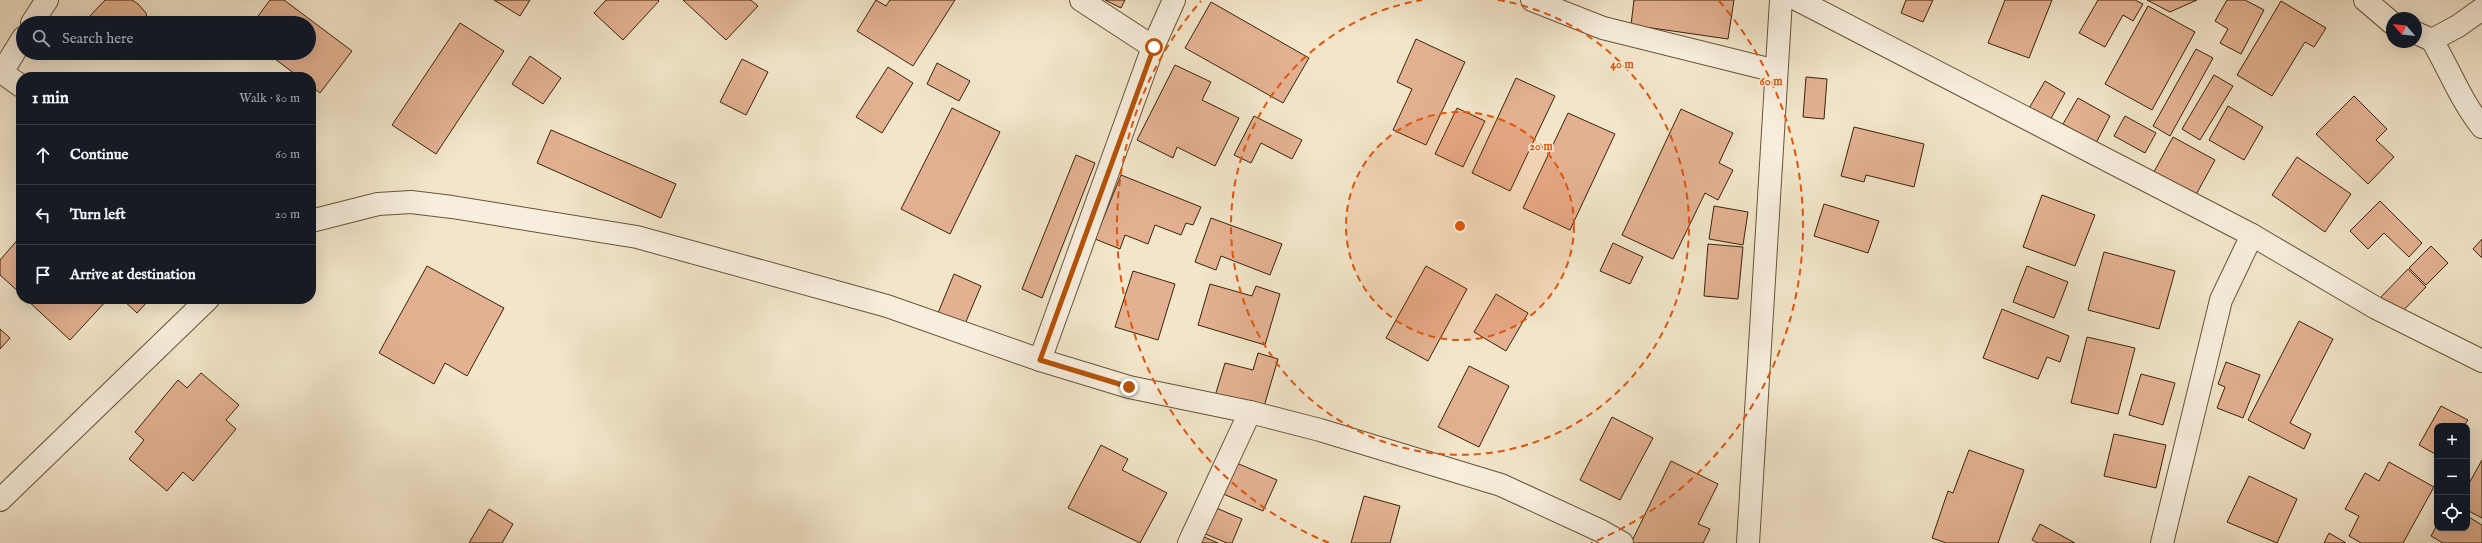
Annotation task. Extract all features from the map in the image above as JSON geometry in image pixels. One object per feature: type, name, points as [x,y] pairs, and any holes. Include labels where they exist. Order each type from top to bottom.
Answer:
[{"type":"street","points":[[37,16],[47,0]]},
{"type":"street","points":[[1081,0],[1154,47]]},
{"type":"street","points":[[1040,360],[1154,47],[1174,0]]},
{"type":"street","points":[[1532,0],[1603,28],[1776,71]]},
{"type":"street","points":[[1748,543],[1781,0]]},
{"type":"street","points":[[1798,0],[2252,236],[2376,308],[2482,361]]},
{"type":"street","points":[[2365,0],[2386,18]]},
{"type":"street","points":[[2482,9],[2458,26],[2424,36],[2449,68],[2467,108],[2482,127]]},
{"type":"street","points":[[16,48],[1,71],[16,82]]},
{"type":"street","points":[[316,220],[378,204],[411,202],[637,237],[887,306],[1040,360],[1129,387],[1250,412],[1320,430],[1501,485],[1601,531],[1622,543]]},
{"type":"street","points":[[2162,543],[2221,300],[2252,236]]},
{"type":"street","points":[[0,500],[203,304]]},
{"type":"street","points":[[1189,543],[1250,412]]},
{"type":"building","points":[[105,0],[132,0],[138,4],[146,13],[147,16],[90,16]]},
{"type":"building","points":[[270,0],[284,0],[305,16],[258,16]]},
{"type":"building","points":[[494,0],[530,0],[520,16]]},
{"type":"building","points":[[606,0],[659,1],[623,40],[594,13]]},
{"type":"building","points":[[683,0],[751,0],[758,6],[726,40]]},
{"type":"building","points":[[876,0],[886,6],[890,0],[955,0],[913,66],[857,31]]},
{"type":"building","points":[[1105,0],[1125,0],[1121,8]]},
{"type":"building","points":[[1634,0],[1734,0],[1728,39],[1631,25]]},
{"type":"building","points":[[1906,0],[1933,0],[1923,22],[1901,13]]},
{"type":"building","points":[[2005,0],[2052,0],[2029,58],[1988,43]]},
{"type":"building","points":[[2098,0],[2135,0],[2143,4],[2133,21],[2123,15],[2105,47],[2079,33]]},
{"type":"building","points":[[2147,0],[2197,0],[2170,12]]},
{"type":"building","points":[[2227,0],[2245,0],[2264,10],[2241,54],[2220,43],[2228,29],[2215,21]]},
{"type":"building","points":[[2281,1],[2326,28],[2314,47],[2305,42],[2272,96],[2237,75]]},
{"type":"building","points":[[1211,2],[1309,58],[1283,103],[1185,48]]},
{"type":"building","points":[[2148,6],[2195,32],[2152,110],[2105,84]]},
{"type":"building","points":[[460,23],[504,51],[436,154],[392,125]]},
{"type":"building","points":[[316,24],[352,51],[320,93],[316,90],[316,72],[292,72],[276,60],[316,60]]},
{"type":"building","points":[[1416,39],[1465,62],[1426,145],[1393,130],[1412,89],[1397,82]]},
{"type":"building","points":[[2196,49],[2213,58],[2170,136],[2153,126]]},
{"type":"building","points":[[530,56],[561,78],[543,104],[512,84]]},
{"type":"building","points":[[742,59],[768,72],[746,115],[720,102]]},
{"type":"building","points":[[937,63],[970,81],[959,101],[927,84]]},
{"type":"building","points":[[1175,65],[1211,82],[1202,100],[1239,118],[1215,166],[1177,147],[1173,158],[1137,140]]},
{"type":"building","points":[[888,67],[913,83],[882,133],[856,117]]},
{"type":"building","points":[[2214,75],[2233,86],[2200,140],[2182,129]]},
{"type":"building","points":[[1806,77],[1827,79],[1824,119],[1803,117]]},
{"type":"building","points":[[1516,78],[1555,96],[1510,191],[1472,173]]},
{"type":"building","points":[[2045,81],[2065,93],[2049,122],[2028,110]]},
{"type":"building","points":[[2354,96],[2387,129],[2376,140],[2394,157],[2368,184],[2316,134]]},
{"type":"building","points":[[2078,98],[2110,116],[2096,143],[2063,124]]},
{"type":"building","points":[[2228,106],[2263,127],[2244,160],[2209,140]]},
{"type":"building","points":[[952,108],[1000,132],[950,234],[901,209]]},
{"type":"building","points":[[1457,108],[1485,121],[1463,167],[1435,154]]},
{"type":"building","points":[[1681,109],[1733,133],[1719,163],[1733,170],[1718,200],[1705,193],[1673,259],[1622,235]]},
{"type":"building","points":[[1568,113],[1615,134],[1570,230],[1523,208]]},
{"type":"building","points":[[1254,116],[1302,140],[1292,159],[1261,143],[1251,163],[1234,155]]},
{"type":"building","points":[[2125,116],[2156,133],[2145,153],[2114,136]]},
{"type":"building","points":[[1854,127],[1924,144],[1914,187],[1866,175],[1864,182],[1841,176]]},
{"type":"building","points":[[551,130],[676,184],[661,218],[537,163]]},
{"type":"building","points":[[2173,137],[2215,160],[2192,202],[2150,179]]},
{"type":"building","points":[[1076,155],[1095,163],[1042,298],[1022,289]]},
{"type":"building","points":[[2297,157],[2351,194],[2325,232],[2272,195]]},
{"type":"building","points":[[1121,175],[1201,207],[1193,225],[1186,223],[1181,235],[1155,225],[1148,244],[1125,235],[1120,249],[1095,239]]},
{"type":"building","points":[[2042,195],[2095,215],[2075,266],[2023,247]]},
{"type":"building","points":[[2380,201],[2422,243],[2409,257],[2384,233],[2368,249],[2350,231]]},
{"type":"building","points":[[1824,204],[1879,221],[1868,253],[1814,236]]},
{"type":"building","points":[[1714,206],[1748,212],[1743,245],[1709,239]]},
{"type":"building","points":[[1211,218],[1282,244],[1270,275],[1221,256],[1216,270],[1195,262]]},
{"type":"building","points":[[2482,239],[2482,258],[2473,249]]},
{"type":"building","points":[[16,242],[16,289],[0,275],[0,260]]},
{"type":"building","points":[[1613,243],[1643,257],[1630,284],[1600,271]]},
{"type":"building","points":[[1708,244],[1743,247],[1738,299],[1704,296]]},
{"type":"building","points":[[2431,246],[2448,263],[2426,285],[2409,268]]},
{"type":"building","points":[[2104,252],[2175,271],[2159,329],[2088,310]]},
{"type":"building","points":[[427,266],[504,308],[467,376],[445,363],[434,384],[379,353]]},
{"type":"building","points":[[1426,266],[1467,289],[1428,361],[1386,338]]},
{"type":"building","points":[[2027,266],[2068,282],[2054,318],[2013,302]]},
{"type":"building","points":[[2408,269],[2426,287],[2398,316],[2380,298]]},
{"type":"building","points":[[1133,271],[1175,284],[1158,340],[1115,327]]},
{"type":"building","points":[[954,274],[981,286],[965,324],[938,313]]},
{"type":"building","points":[[1210,284],[1252,296],[1256,286],[1280,294],[1265,345],[1198,325]]},
{"type":"building","points":[[1496,294],[1528,313],[1506,351],[1474,332]]},
{"type":"building","points":[[31,304],[103,304],[70,340]]},
{"type":"building","points":[[127,304],[145,304],[137,313]]},
{"type":"building","points":[[2002,309],[2069,336],[2060,362],[2047,357],[2038,379],[1983,358]]},
{"type":"building","points":[[2299,321],[2333,339],[2290,423],[2311,434],[2304,449],[2248,420]]},
{"type":"building","points":[[0,329],[10,338],[0,349]]},
{"type":"building","points":[[2087,337],[2135,348],[2118,414],[2071,403]]},
{"type":"building","points":[[1258,353],[1278,359],[1263,410],[1215,396],[1225,363],[1253,370]]},
{"type":"building","points":[[2226,362],[2260,375],[2243,418],[2217,408],[2225,387],[2218,384]]},
{"type":"building","points":[[1469,366],[1509,386],[1479,447],[1438,427]]},
{"type":"building","points":[[201,373],[239,405],[226,420],[236,429],[193,481],[183,472],[167,491],[129,459],[144,440],[135,432],[178,380],[187,388]]},
{"type":"building","points":[[2141,374],[2175,383],[2163,425],[2129,415]]},
{"type":"building","points":[[2441,406],[2468,420],[2466,423],[2434,423],[2434,453],[2419,445]]},
{"type":"building","points":[[1612,417],[1653,438],[1620,500],[1580,480]]},
{"type":"building","points":[[2114,434],[2166,445],[2156,488],[2104,476]]},
{"type":"building","points":[[1101,445],[1128,459],[1122,470],[1167,493],[1140,543],[1068,508]]},
{"type":"building","points":[[1969,450],[2024,470],[1998,543],[1946,543],[1932,538],[1948,491],[1953,493]]},
{"type":"building","points":[[2482,460],[2482,518],[2470,512],[2470,482]]},
{"type":"building","points":[[1671,461],[1718,484],[1698,524],[1710,529],[1703,543],[1631,543]]},
{"type":"building","points":[[1234,462],[1277,480],[1263,511],[1221,493]]},
{"type":"building","points":[[2389,462],[2434,487],[2403,543],[2361,543],[2349,536],[2359,516],[2345,509],[2365,473],[2379,481]]},
{"type":"building","points":[[2249,476],[2297,499],[2277,543],[2227,522]]},
{"type":"building","points":[[1364,496],[1400,506],[1390,543],[1351,543]]},
{"type":"building","points":[[1214,507],[1242,519],[1232,543],[1227,543],[1203,533]]},
{"type":"building","points":[[489,509],[513,524],[502,543],[469,543]]},
{"type":"building","points":[[2470,518],[2482,525],[2482,543],[2443,543],[2431,536],[2434,530],[2470,531]]},
{"type":"building","points":[[2040,524],[2075,543],[2038,543],[2032,540]]},
{"type":"building","points":[[2329,533],[2346,543],[2324,543]]},
{"type":"building","points":[[1202,536],[1218,543],[1199,543]]},
{"type":"route","points":[[1129,387],[1040,360],[1154,47]]}]
